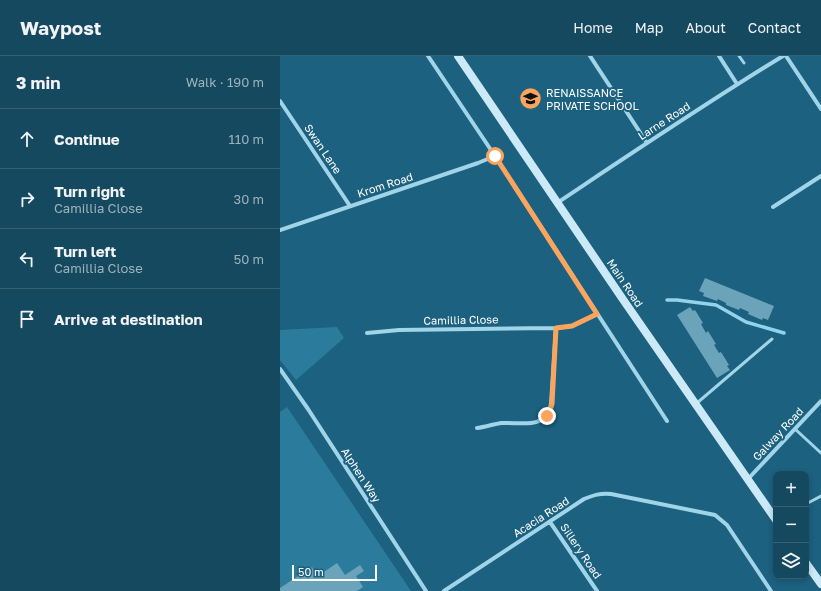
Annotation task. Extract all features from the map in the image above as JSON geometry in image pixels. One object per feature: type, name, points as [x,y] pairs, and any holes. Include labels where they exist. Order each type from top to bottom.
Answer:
[{"type":"main road","name":"Main Road","points":[[462,57],[557,203],[773,516]]},
{"type":"main road","points":[[809,567],[821,584]]},
{"type":"street","points":[[428,56],[495,156],[667,422]]},
{"type":"street","points":[[590,56],[647,143]]},
{"type":"street","points":[[719,56],[737,84]]},
{"type":"street","points":[[784,56],[821,109]]},
{"type":"street","name":"Larne Road","points":[[557,203],[737,84],[784,56]]},
{"type":"street","name":"Swan Lane","points":[[280,101],[350,206]]},
{"type":"street","name":"Krom Road","points":[[280,230],[495,156]]},
{"type":"street","points":[[773,207],[821,176]]},
{"type":"street","name":"Camillia Close","points":[[367,333],[399,330],[556,328],[572,326],[597,314]]},
{"type":"street","points":[[477,428],[500,423],[532,423],[541,421],[547,416],[552,404],[556,328]]},
{"type":"street","name":"Alphen Way","points":[[280,369],[308,409],[426,591]]},
{"type":"street","name":"Galway Road","points":[[747,479],[821,401]]},
{"type":"street","name":"Acacia Road","points":[[444,591],[584,499],[601,493],[715,515],[727,525],[771,591]]},
{"type":"street","name":"Sillery Road","points":[[550,522],[597,591]]},
{"type":"lane","points":[[739,56],[744,63]]},
{"type":"lane","points":[[695,404],[772,339]]},
{"type":"lane","points":[[795,429],[821,453]]},
{"type":"lane","points":[[809,502],[821,496]]},
{"type":"shaded area","points":[[337,327],[344,338],[296,380],[280,360],[280,330]]},
{"type":"shaded area","points":[[287,407],[411,591],[280,591],[280,412]]},
{"type":"building","points":[[705,278],[774,306],[768,320],[763,318],[762,320],[748,314],[749,312],[740,308],[739,310],[726,305],[726,303],[718,299],[717,301],[703,296],[704,293],[699,291]]},
{"type":"building","points":[[690,307],[693,311],[695,310],[703,323],[701,324],[706,333],[708,331],[716,344],[714,345],[719,353],[721,352],[729,365],[727,366],[730,370],[717,378],[677,315]]},
{"type":"building","points":[[337,563],[345,575],[360,565],[364,571],[356,576],[363,587],[357,591],[280,591],[280,588],[312,567],[318,576]]},
{"type":"waterway","points":[[667,300],[716,305],[746,322],[784,333]]},
{"type":"place","name":"RENAISSANCE PRIVATE SCHOOL","points":[[530,99]]},
{"type":"route","points":[[495,156],[597,314],[572,326],[556,328],[552,404],[547,416]]}]
